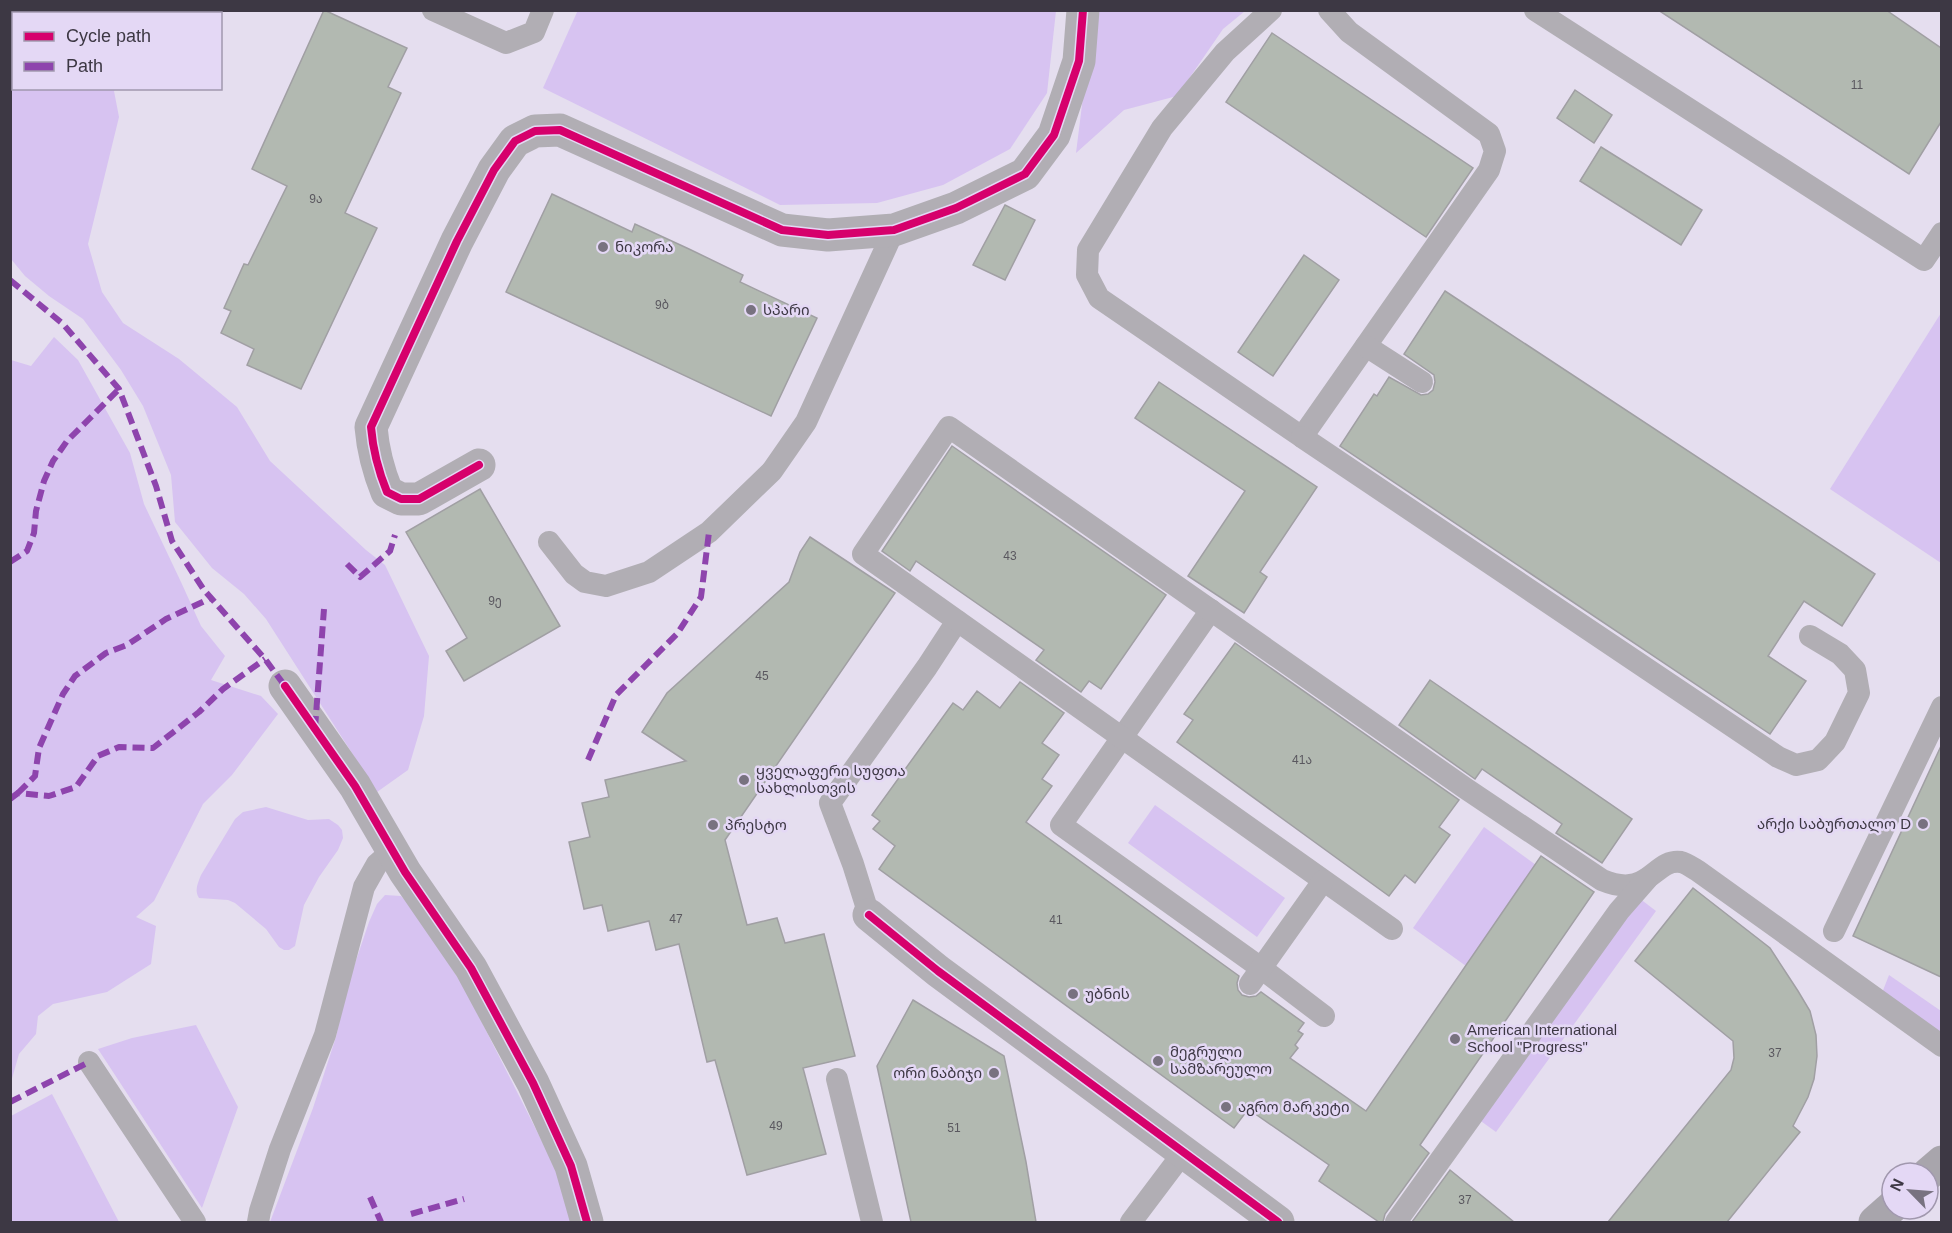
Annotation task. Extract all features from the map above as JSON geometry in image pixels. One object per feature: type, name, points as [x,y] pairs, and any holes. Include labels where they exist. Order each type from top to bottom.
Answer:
[{"type":"street","points":[[479,465],[419,499],[401,499],[387,492],[378,472],[372,427],[457,241],[494,170],[515,141],[535,131],[560,130],[782,230],[828,235],[894,230],[956,208],[1025,174],[1054,135],[1079,61],[1083,10]]},
{"type":"street","points":[[285,686],[355,786],[405,872],[471,968],[533,1083],[570,1166],[587,1222]]},
{"type":"street","points":[[869,915],[930,965],[1278,1222]]},
{"type":"lane","points":[[433,10],[506,43],[534,32],[543,10]]},
{"type":"lane","points":[[1271,10],[1226,52],[1162,128],[1088,250],[1087,275],[1099,298],[1778,757],[1796,765],[1818,760],[1835,742],[1859,693],[1855,670],[1839,654],[1810,636]]},
{"type":"lane","points":[[1302,437],[1489,170],[1495,151],[1489,134],[1348,32],[1329,10]]},
{"type":"lane","points":[[1535,10],[1924,260],[1941,233]]},
{"type":"lane","points":[[549,542],[574,574],[585,582],[606,586],[649,572],[716,525],[772,471],[806,422],[894,230]]},
{"type":"lane","points":[[1366,346],[1422,382]]},
{"type":"lane","points":[[1392,929],[863,554],[949,427],[1465,788],[1602,880],[1617,886],[1631,887],[1667,865],[1681,862],[1698,871],[1941,1046]]},
{"type":"lane","points":[[1210,610],[1061,825],[1256,976],[1323,1016]]},
{"type":"lane","points":[[869,915],[830,803],[957,621]]},
{"type":"lane","points":[[1834,931],[1941,707]]},
{"type":"lane","points":[[258,1222],[280,1149],[325,1035],[364,887],[377,864],[392,851]]},
{"type":"lane","points":[[1396,1222],[1619,911],[1648,878]]},
{"type":"lane","points":[[1256,976],[1323,880]]},
{"type":"lane","points":[[89,1062],[195,1222]]},
{"type":"lane","points":[[837,1079],[872,1222]]},
{"type":"lane","points":[[1131,1222],[1184,1153]]},
{"type":"shaded area","points":[[578,10],[1056,11],[1047,93],[1010,149],[943,185],[877,203],[780,205],[543,88]]},
{"type":"shaded area","points":[[10,11],[169,11],[12,12],[12,90],[115,90],[119,117],[88,244],[102,292],[123,323],[179,359],[237,407],[270,461],[385,565],[429,656],[424,716],[408,770],[377,792],[266,619],[244,594],[212,568],[175,522],[171,475],[143,406],[121,370],[83,319],[25,276],[11,259]]},
{"type":"shaded area","points":[[1098,11],[1245,11],[1223,29],[1177,96],[1124,110],[1076,153]]},
{"type":"shaded area","points":[[1941,313],[1941,563],[1830,489]]},
{"type":"shaded area","points":[[54,337],[78,360],[130,453],[144,504],[201,626],[225,656],[211,680],[261,696],[278,714],[232,775],[203,804],[154,901],[136,917],[156,926],[151,964],[107,992],[53,1004],[38,1016],[36,1034],[19,1054],[11,1082],[11,360],[31,366]]},
{"type":"shaded area","points":[[1155,805],[1285,898],[1257,937],[1128,843]]},
{"type":"shaded area","points":[[266,807],[308,820],[329,819],[342,830],[343,838],[338,850],[319,877],[304,905],[295,946],[289,950],[279,947],[266,929],[235,903],[228,900],[199,898],[197,892],[201,875],[235,819],[243,812]]},
{"type":"shaded area","points":[[1484,827],[1536,865],[1466,966],[1413,928]]},
{"type":"shaded area","points":[[385,895],[401,896],[415,912],[464,987],[564,1185],[576,1222],[270,1222],[313,1108],[336,1037],[347,987],[369,922],[377,904]]},
{"type":"shaded area","points":[[1639,898],[1656,911],[1496,1132],[1478,1119]]},
{"type":"shaded area","points":[[1889,975],[1941,1011],[1941,1036],[1882,993]]},
{"type":"shaded area","points":[[196,1025],[238,1107],[202,1208],[98,1049],[132,1038]]},
{"type":"shaded area","points":[[52,1094],[119,1222],[11,1222],[11,1116]]},
{"type":"building","points":[[324,10],[407,48],[388,87],[401,93],[345,213],[377,228],[301,389],[247,365],[254,349],[221,333],[231,311],[224,308],[244,264],[248,265],[287,186],[252,169]]},
{"type":"building","points":[[1658,10],[1886,10],[1941,48],[1941,122],[1909,174]]},
{"type":"building","points":[[1272,33],[1473,168],[1426,237],[1226,102]]},
{"type":"building","points":[[1575,90],[1612,115],[1594,143],[1557,118]]},
{"type":"building","points":[[1601,147],[1702,210],[1681,245],[1580,181]]},
{"type":"building","points":[[552,194],[632,232],[635,224],[689,249],[743,275],[740,282],[817,318],[771,416],[506,292]]},
{"type":"building","points":[[1005,205],[1035,220],[1005,280],[973,265]]},
{"type":"building","points":[[1304,255],[1339,280],[1273,376],[1238,352]]},
{"type":"building","points":[[1445,291],[1875,574],[1842,626],[1804,601],[1768,656],[1806,681],[1770,734],[1340,446],[1374,394],[1377,396],[1389,377],[1421,395],[1433,390],[1434,375],[1404,354]]},
{"type":"building","points":[[1159,382],[1317,487],[1260,572],[1267,577],[1244,613],[1188,576],[1245,491],[1135,418]]},
{"type":"building","points":[[952,446],[1166,595],[1101,689],[1089,681],[1081,692],[1036,660],[1044,650],[916,561],[910,571],[882,551]]},
{"type":"building","points":[[480,489],[560,626],[464,681],[446,651],[467,638],[406,532]]},
{"type":"building","points":[[810,537],[895,593],[725,840],[747,925],[777,918],[785,943],[824,934],[855,1056],[803,1068],[826,1154],[747,1175],[715,1060],[707,1062],[679,944],[656,950],[649,921],[608,931],[602,905],[584,909],[569,842],[590,837],[582,803],[609,797],[605,780],[686,761],[642,732],[667,693],[789,582],[800,552]]},
{"type":"building","points":[[1235,643],[1459,800],[1439,827],[1450,835],[1415,883],[1405,875],[1389,896],[1177,742],[1193,720],[1184,714]]},
{"type":"building","points":[[1430,680],[1632,819],[1602,863],[1556,833],[1562,824],[1482,769],[1475,779],[1399,725]]},
{"type":"building","points":[[1020,682],[1064,713],[1042,743],[1059,755],[1042,779],[1052,786],[1026,822],[1239,976],[1238,990],[1242,995],[1256,996],[1261,992],[1304,1023],[1298,1031],[1303,1034],[1295,1045],[1298,1048],[1290,1058],[1366,1111],[1541,856],[1594,892],[1420,1145],[1429,1153],[1385,1214],[1383,1222],[1379,1222],[1319,1181],[1329,1165],[1251,1111],[1249,1114],[1246,1112],[1234,1128],[879,869],[895,846],[873,829],[880,821],[872,815],[953,703],[963,710],[977,691],[1000,708]]},
{"type":"building","name":"არქი საბურთალო D","points":[[1941,746],[1941,977],[1853,936]]},
{"type":"building","points":[[1693,888],[1770,948],[1798,991],[1810,1011],[1816,1035],[1817,1056],[1814,1079],[1808,1097],[1793,1126],[1800,1132],[1727,1222],[1608,1222],[1731,1070],[1734,1058],[1733,1041],[1635,961]]},
{"type":"building","points":[[913,1000],[1004,1056],[1036,1222],[911,1222],[877,1066]]},
{"type":"building","points":[[1450,1170],[1514,1222],[1412,1222]]},
{"type":"marked path","points":[[10,280],[63,324],[119,389],[156,486],[172,541],[204,590],[265,659],[285,686]]},
{"type":"marked path","points":[[10,562],[27,551],[34,533],[36,511],[44,481],[53,461],[67,441],[119,389]]},
{"type":"marked path","points":[[588,760],[616,695],[677,634],[701,597],[709,532]]},
{"type":"marked path","points":[[347,564],[360,577],[390,551],[395,535]]},
{"type":"marked path","points":[[18,793],[35,776],[39,748],[63,694],[75,676],[106,653],[127,645],[166,619],[211,598]]},
{"type":"marked path","points":[[315,728],[324,609]]},
{"type":"marked path","points":[[10,799],[18,793],[49,796],[76,787],[98,756],[119,747],[153,748],[199,712],[223,689],[265,659]]},
{"type":"marked path","points":[[10,1102],[89,1062]]},
{"type":"marked path","points":[[370,1197],[381,1222]]},
{"type":"marked path","points":[[411,1214],[464,1199]]},
{"type":"cycle path","points":[[479,465],[419,499],[401,499],[387,492],[376,460],[371,427],[457,241],[494,170],[515,141],[535,131],[560,130],[782,230],[828,235],[894,230],[956,208],[1025,174],[1054,135],[1079,61],[1083,10]]},
{"type":"cycle path","points":[[285,686],[355,786],[405,872],[471,968],[533,1083],[571,1166],[587,1222]]},
{"type":"cycle path","points":[[869,915],[938,971],[1278,1222]]},
{"type":"place","name":"ნიკორა","points":[[603,247]]},
{"type":"place","name":"სპარი","points":[[751,310]]},
{"type":"place","name":"ყველაფერი სუფთა სახლისთვის","points":[[744,780]]},
{"type":"place","name":"არქი საბურთალო D","points":[[1923,824]]},
{"type":"place","name":"პრესტო","points":[[713,825]]},
{"type":"place","name":"უბნის","points":[[1073,994]]},
{"type":"place","name":"American International School \"Progress\"","points":[[1455,1039]]},
{"type":"place","name":"მეგრული სამზარეულო","points":[[1158,1061]]},
{"type":"place","name":"ორი ნაბიჯი","points":[[994,1073]]},
{"type":"place","name":"აგრო მარკეტი","points":[[1226,1107]]}]
